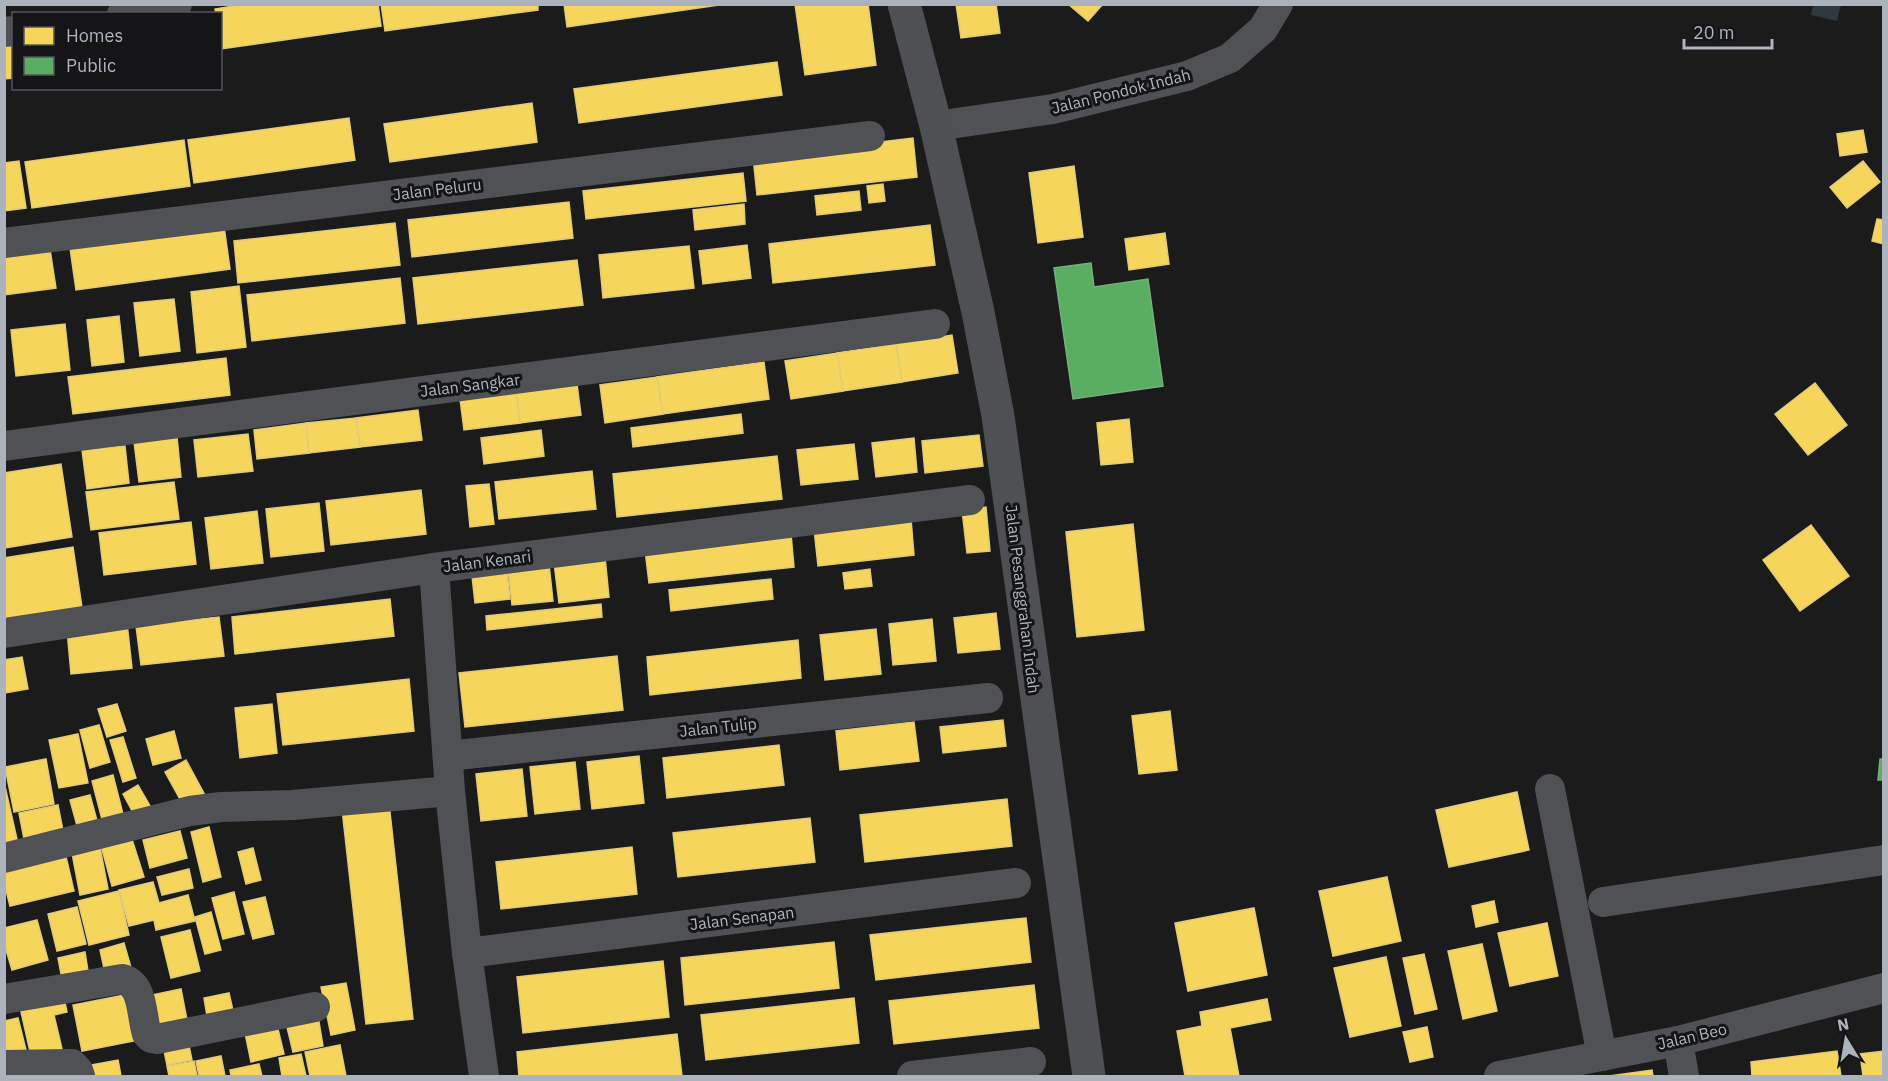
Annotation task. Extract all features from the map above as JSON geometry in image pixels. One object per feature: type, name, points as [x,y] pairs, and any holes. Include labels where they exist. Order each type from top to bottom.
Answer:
[{"type":"street","points":[[133,12],[177,4]]},
{"type":"street","name":"Jalan Pesanggrahan Indah","points":[[904,4],[936,126],[978,312],[998,416],[1089,1077]]},
{"type":"street","name":"Jalan Pondok Indah","points":[[936,126],[1053,109],[1187,76],[1230,58],[1263,29],[1278,4]]},
{"type":"street","name":"Jalan Peluru","points":[[4,243],[870,136]]},
{"type":"street","name":"Jalan Sangkar","points":[[4,446],[935,324]]},
{"type":"street","name":"Jalan Kenari","points":[[4,633],[434,568],[970,500]]},
{"type":"street","points":[[434,568],[450,791],[467,953],[484,1077]]},
{"type":"street","name":"Jalan Tulip","points":[[448,756],[988,698]]},
{"type":"street","points":[[1550,789],[1602,1056]]},
{"type":"street","points":[[4,858],[190,811],[221,807],[293,805],[450,791]]},
{"type":"street","points":[[1603,902],[1884,861]]},
{"type":"street","name":"Jalan Senapan","points":[[467,953],[1016,884]]},
{"type":"street","points":[[4,999],[122,979],[134,984],[147,1034],[157,1039],[315,1007]]},
{"type":"street","name":"Jalan Beo","points":[[1498,1077],[1678,1041],[1884,988]]},
{"type":"street","points":[[1678,1041],[1684,1077]]},
{"type":"street","points":[[912,1077],[1031,1062]]},
{"type":"street","points":[[4,1065],[72,1064],[81,1077]]},
{"type":"shaded area","points":[[1813,5],[1841,5],[1837,21],[1811,15]]},
{"type":"building: Homes","points":[[245,4],[378,4],[381,26],[222,49],[222,12],[216,12],[215,9]]},
{"type":"building: Homes","points":[[381,4],[538,4],[538,10],[385,31]]},
{"type":"building: Homes","points":[[564,4],[726,4],[567,27]]},
{"type":"building: Homes","points":[[795,4],[868,4],[876,65],[805,75]]},
{"type":"building: Homes","points":[[956,4],[996,4],[1000,33],[961,38]]},
{"type":"building: Homes","points":[[1068,4],[1103,4],[1088,21]]},
{"type":"building: Homes","points":[[12,38],[12,78],[4,79],[4,39]]},
{"type":"building: Homes","points":[[777,62],[782,95],[579,123],[574,89]]},
{"type":"building: Homes","points":[[532,103],[537,142],[390,162],[384,124]]},
{"type":"building: Homes","points":[[349,118],[355,160],[194,183],[188,140]]},
{"type":"building: Homes","points":[[1863,130],[1867,152],[1840,156],[1837,134]]},
{"type":"building: Homes","points":[[913,138],[917,177],[757,195],[753,157]]},
{"type":"building: Homes","points":[[184,140],[190,186],[32,208],[25,162]]},
{"type":"building: Homes","points":[[19,161],[26,208],[4,211],[4,163]]},
{"type":"building: Homes","points":[[1863,161],[1880,182],[1847,208],[1830,187]]},
{"type":"building: Homes","points":[[1074,166],[1083,237],[1038,243],[1029,173]]},
{"type":"building: Homes","points":[[743,173],[746,201],[586,219],[583,191]]},
{"type":"building: Homes","points":[[883,184],[885,201],[869,203],[867,186]]},
{"type":"building: Homes","points":[[859,191],[861,210],[817,215],[815,196]]},
{"type":"building: Homes","points":[[569,202],[573,238],[412,257],[408,220]]},
{"type":"building: Homes","points":[[744,204],[745,224],[695,230],[693,210]]},
{"type":"building: Homes","points":[[223,219],[230,269],[76,290],[69,241]]},
{"type":"building: Homes","points":[[1877,219],[1884,220],[1884,244],[1872,241]]},
{"type":"building: Homes","points":[[395,223],[400,265],[238,283],[234,241]]},
{"type":"building: Homes","points":[[930,225],[935,265],[773,283],[769,244]]},
{"type":"building: Homes","points":[[1165,233],[1169,264],[1129,270],[1125,239]]},
{"type":"building: Homes","points":[[49,243],[56,288],[4,295],[4,249]]},
{"type":"building: Homes","points":[[747,245],[751,278],[703,284],[699,251]]},
{"type":"building: Homes","points":[[689,246],[694,288],[603,298],[599,255]]},
{"type":"building: Homes","points":[[577,260],[583,305],[418,324],[413,278]]},
{"type":"building: Homes","points":[[400,278],[405,323],[252,341],[247,295]]},
{"type":"building: Homes","points":[[239,286],[246,347],[197,353],[191,292]]},
{"type":"building: Homes","points":[[174,299],[180,351],[140,356],[134,303]]},
{"type":"building: Homes","points":[[119,316],[124,362],[92,366],[87,320]]},
{"type":"building: Homes","points":[[65,324],[70,370],[16,376],[11,330]]},
{"type":"building: Homes","points":[[952,335],[958,373],[902,382],[896,344]]},
{"type":"building: Homes","points":[[896,344],[902,382],[843,391],[837,353]]},
{"type":"building: Homes","points":[[837,353],[843,391],[791,399],[785,361]]},
{"type":"building: Homes","points":[[226,358],[230,395],[73,414],[68,377]]},
{"type":"building: Homes","points":[[764,362],[769,399],[663,414],[657,377]]},
{"type":"building: Homes","points":[[657,377],[663,414],[605,423],[600,385]]},
{"type":"building: Homes","points":[[1815,383],[1847,425],[1808,455],[1775,414]]},
{"type":"building: Homes","points":[[577,384],[581,415],[520,423],[516,392]]},
{"type":"building: Homes","points":[[516,392],[520,423],[464,430],[460,399]]},
{"type":"building: Homes","points":[[418,410],[422,440],[360,447],[356,418]]},
{"type":"building: Homes","points":[[741,414],[743,433],[633,447],[631,428]]},
{"type":"building: Homes","points":[[356,418],[360,447],[309,453],[306,423]]},
{"type":"building: Homes","points":[[1129,419],[1133,462],[1101,465],[1097,423]]},
{"type":"building: Homes","points":[[306,423],[309,453],[257,459],[254,430]]},
{"type":"building: Homes","points":[[541,430],[544,456],[484,464],[481,438]]},
{"type":"building: Homes","points":[[248,434],[253,471],[198,477],[194,440]]},
{"type":"building: Homes","points":[[979,435],[983,466],[925,473],[922,441]]},
{"type":"building: Homes","points":[[177,437],[181,477],[139,482],[134,442]]},
{"type":"building: Homes","points":[[914,438],[917,472],[876,477],[872,443]]},
{"type":"building: Homes","points":[[854,444],[858,479],[801,485],[797,450]]},
{"type":"building: Homes","points":[[125,446],[129,483],[87,489],[82,450]]},
{"type":"building: Homes","points":[[777,456],[782,499],[617,517],[613,474]]},
{"type":"building: Homes","points":[[61,464],[72,537],[4,548],[4,473]]},
{"type":"building: Homes","points":[[592,471],[596,509],[499,519],[495,482]]},
{"type":"building: Homes","points":[[174,482],[179,519],[91,530],[86,492]]},
{"type":"building: Homes","points":[[489,484],[494,524],[470,527],[466,486]]},
{"type":"building: Homes","points":[[421,490],[426,534],[331,545],[326,501]]},
{"type":"building: Homes","points":[[319,503],[324,551],[271,557],[266,509]]},
{"type":"building: Homes","points":[[986,507],[990,551],[967,553],[962,510]]},
{"type":"building: Homes","points":[[257,511],[263,563],[211,569],[205,518]]},
{"type":"building: Homes","points":[[911,519],[914,555],[818,566],[814,529]]},
{"type":"building: Homes","points":[[191,522],[196,564],[104,575],[99,533]]},
{"type":"building: Homes","points":[[1133,524],[1144,630],[1077,637],[1066,532]]},
{"type":"building: Homes","points":[[1811,525],[1849,576],[1800,611],[1763,560]]},
{"type":"building: Homes","points":[[791,534],[794,567],[649,583],[645,550]]},
{"type":"building: Homes","points":[[73,547],[83,614],[4,626],[4,558]]},
{"type":"building: Homes","points":[[605,557],[609,597],[559,603],[554,563]]},
{"type":"building: Homes","points":[[506,562],[510,599],[475,603],[471,567]]},
{"type":"building: Homes","points":[[549,564],[553,601],[512,605],[508,568]]},
{"type":"building: Homes","points":[[870,569],[872,586],[845,589],[843,573]]},
{"type":"building: Homes","points":[[771,579],[773,599],[671,611],[669,590]]},
{"type":"building: Homes","points":[[390,599],[394,636],[235,654],[232,617]]},
{"type":"building: Homes","points":[[601,604],[602,617],[487,630],[486,616]]},
{"type":"building: Homes","points":[[996,613],[1000,649],[958,653],[954,618]]},
{"type":"building: Homes","points":[[219,617],[224,656],[141,665],[136,626]]},
{"type":"building: Homes","points":[[932,619],[936,661],[893,665],[889,624]]},
{"type":"building: Homes","points":[[127,623],[132,668],[71,674],[67,630]]},
{"type":"building: Homes","points":[[876,629],[881,674],[825,680],[820,635]]},
{"type":"building: Homes","points":[[798,640],[801,678],[650,695],[647,657]]},
{"type":"building: Homes","points":[[617,656],[623,710],[465,727],[459,673]]},
{"type":"building: Homes","points":[[22,657],[28,689],[4,693],[4,660]]},
{"type":"building: Homes","points":[[409,679],[414,731],[283,745],[277,694]]},
{"type":"building: Homes","points":[[117,704],[126,731],[107,737],[98,709]]},
{"type":"building: Homes","points":[[272,704],[277,753],[240,758],[235,708]]},
{"type":"building: Homes","points":[[1170,711],[1177,770],[1139,774],[1132,716]]},
{"type":"building: Homes","points":[[1003,720],[1006,746],[943,753],[940,727]]},
{"type":"building: Homes","points":[[914,722],[919,761],[840,770],[836,731]]},
{"type":"building: Homes","points":[[99,725],[110,762],[90,768],[80,730]]},
{"type":"building: Homes","points":[[174,731],[181,758],[153,765],[146,739]]},
{"type":"building: Homes","points":[[78,734],[88,783],[59,788],[49,740]]},
{"type":"building: Homes","points":[[123,737],[136,778],[123,782],[110,740]]},
{"type":"building: Homes","points":[[779,745],[784,785],[667,798],[663,758]]},
{"type":"building: Homes","points":[[639,756],[644,803],[592,809],[587,762]]},
{"type":"building: Homes","points":[[46,759],[54,804],[14,812],[5,767]]},
{"type":"building: Homes","points":[[186,760],[207,799],[186,810],[165,772]]},
{"type":"building: Homes","points":[[575,762],[580,809],[535,814],[530,767]]},
{"type":"building: Homes","points":[[522,769],[527,816],[481,821],[476,774]]},
{"type":"building: Homes","points":[[113,775],[125,822],[104,827],[92,781]]},
{"type":"building: Homes","points":[[4,782],[19,848],[4,851]]},
{"type":"building: Homes","points":[[138,785],[153,811],[137,820],[123,794]]},
{"type":"building: Homes","points":[[1517,792],[1529,850],[1449,867],[1436,810]]},
{"type":"building: Homes","points":[[90,795],[99,828],[79,833],[70,800]]},
{"type":"building: Homes","points":[[1007,799],[1012,846],[865,862],[860,815]]},
{"type":"building: Homes","points":[[389,803],[413,1019],[366,1024],[342,809]]},
{"type":"building: Homes","points":[[58,805],[64,836],[25,844],[19,813]]},
{"type":"building: Homes","points":[[810,818],[815,862],[678,877],[673,833]]},
{"type":"building: Homes","points":[[209,827],[221,877],[203,882],[191,832]]},
{"type":"building: Homes","points":[[180,831],[187,858],[150,868],[143,840]]},
{"type":"building: Homes","points":[[130,833],[144,877],[112,886],[100,842]]},
{"type":"building: Homes","points":[[99,842],[108,889],[80,895],[71,848]]},
{"type":"building: Homes","points":[[632,847],[637,894],[501,909],[496,862]]},
{"type":"building: Homes","points":[[64,848],[74,891],[10,906],[4,882],[4,862]]},
{"type":"building: Homes","points":[[253,848],[261,880],[246,884],[238,852]]},
{"type":"building: Homes","points":[[189,869],[193,888],[162,895],[157,877]]},
{"type":"building: Homes","points":[[1387,877],[1401,941],[1333,956],[1319,891]]},
{"type":"building: Homes","points":[[153,882],[159,903],[188,895],[195,921],[156,930],[154,920],[129,926],[119,890]]},
{"type":"building: Homes","points":[[119,891],[129,935],[89,945],[78,901]]},
{"type":"building: Homes","points":[[234,892],[244,934],[223,939],[212,898]]},
{"type":"building: Homes","points":[[265,897],[274,934],[253,939],[243,902]]},
{"type":"building: Homes","points":[[1494,901],[1498,922],[1476,927],[1472,906]]},
{"type":"building: Homes","points":[[77,907],[86,944],[57,951],[48,914]]},
{"type":"building: Homes","points":[[1254,908],[1267,975],[1188,991],[1175,923]]},
{"type":"building: Homes","points":[[211,912],[221,950],[205,954],[195,917]]},
{"type":"building: Homes","points":[[1026,918],[1031,962],[876,980],[870,935]]},
{"type":"building: Homes","points":[[37,920],[48,960],[12,970],[4,943],[4,928]]},
{"type":"building: Homes","points":[[1547,923],[1558,976],[1510,986],[1498,933]]},
{"type":"building: Homes","points":[[190,930],[200,971],[171,978],[161,937]]},
{"type":"building: Homes","points":[[834,942],[839,988],[685,1005],[681,958]]},
{"type":"building: Homes","points":[[124,943],[132,971],[105,973],[100,950]]},
{"type":"building: Homes","points":[[1482,944],[1497,1011],[1463,1019],[1448,951]]},
{"type":"building: Homes","points":[[85,952],[88,971],[62,979],[58,958]]},
{"type":"building: Homes","points":[[1424,954],[1437,1009],[1415,1014],[1403,958]]},
{"type":"building: Homes","points":[[1386,957],[1401,1026],[1350,1037],[1334,968]]},
{"type":"building: Homes","points":[[663,961],[669,1017],[523,1033],[517,977]]},
{"type":"building: Homes","points":[[346,983],[355,1030],[331,1035],[321,987]]},
{"type":"building: Homes","points":[[1034,985],[1039,1028],[894,1044],[889,1001]]},
{"type":"building: Homes","points":[[181,989],[188,1025],[154,1032],[147,996]]},
{"type":"building: Homes","points":[[63,993],[67,1012],[54,1015],[62,1049],[31,1056],[19,1003]]},
{"type":"building: Homes","points":[[229,993],[234,1015],[208,1022],[204,998]]},
{"type":"building: Homes","points":[[130,994],[139,1040],[82,1051],[73,1005]]},
{"type":"building: Homes","points":[[854,998],[859,1043],[706,1060],[701,1015]]},
{"type":"building: Homes","points":[[1267,999],[1271,1020],[1230,1028],[1239,1076],[1185,1076],[1177,1031],[1202,1026],[1200,1012]]},
{"type":"building: Homes","points":[[318,1016],[323,1046],[293,1052],[285,1019]]},
{"type":"building: Homes","points":[[18,1018],[27,1054],[4,1059],[4,1021]]},
{"type":"building: Homes","points":[[277,1025],[284,1054],[251,1062],[245,1033]]},
{"type":"building: Homes","points":[[1427,1027],[1433,1057],[1410,1062],[1403,1032]]},
{"type":"building: Homes","points":[[677,1034],[682,1076],[519,1076],[517,1052]]},
{"type":"building: Homes","points":[[188,1041],[192,1060],[167,1065],[163,1046]]},
{"type":"building: Homes","points":[[340,1045],[346,1076],[310,1076],[305,1052]]},
{"type":"building: Homes","points":[[1837,1051],[1841,1076],[1752,1076],[1751,1062]]},
{"type":"building: Homes","points":[[1884,1051],[1884,1076],[1863,1076],[1860,1054]]},
{"type":"building: Homes","points":[[301,1054],[306,1076],[282,1076],[279,1058]]},
{"type":"building: Homes","points":[[221,1056],[225,1076],[199,1076],[196,1061]]},
{"type":"building: Homes","points":[[118,1060],[121,1076],[87,1076],[85,1066]]},
{"type":"building: Homes","points":[[194,1061],[197,1076],[169,1076],[167,1066]]},
{"type":"building: Homes","points":[[259,1064],[262,1076],[231,1076],[230,1070]]},
{"type":"building: Homes","points":[[1652,1070],[1653,1076],[1609,1076]]},
{"type":"building: Public","points":[[1091,263],[1094,287],[1148,279],[1163,386],[1073,399],[1054,268]]},
{"type":"building: Public","points":[[1880,759],[1884,759],[1884,780],[1878,780]]}]
